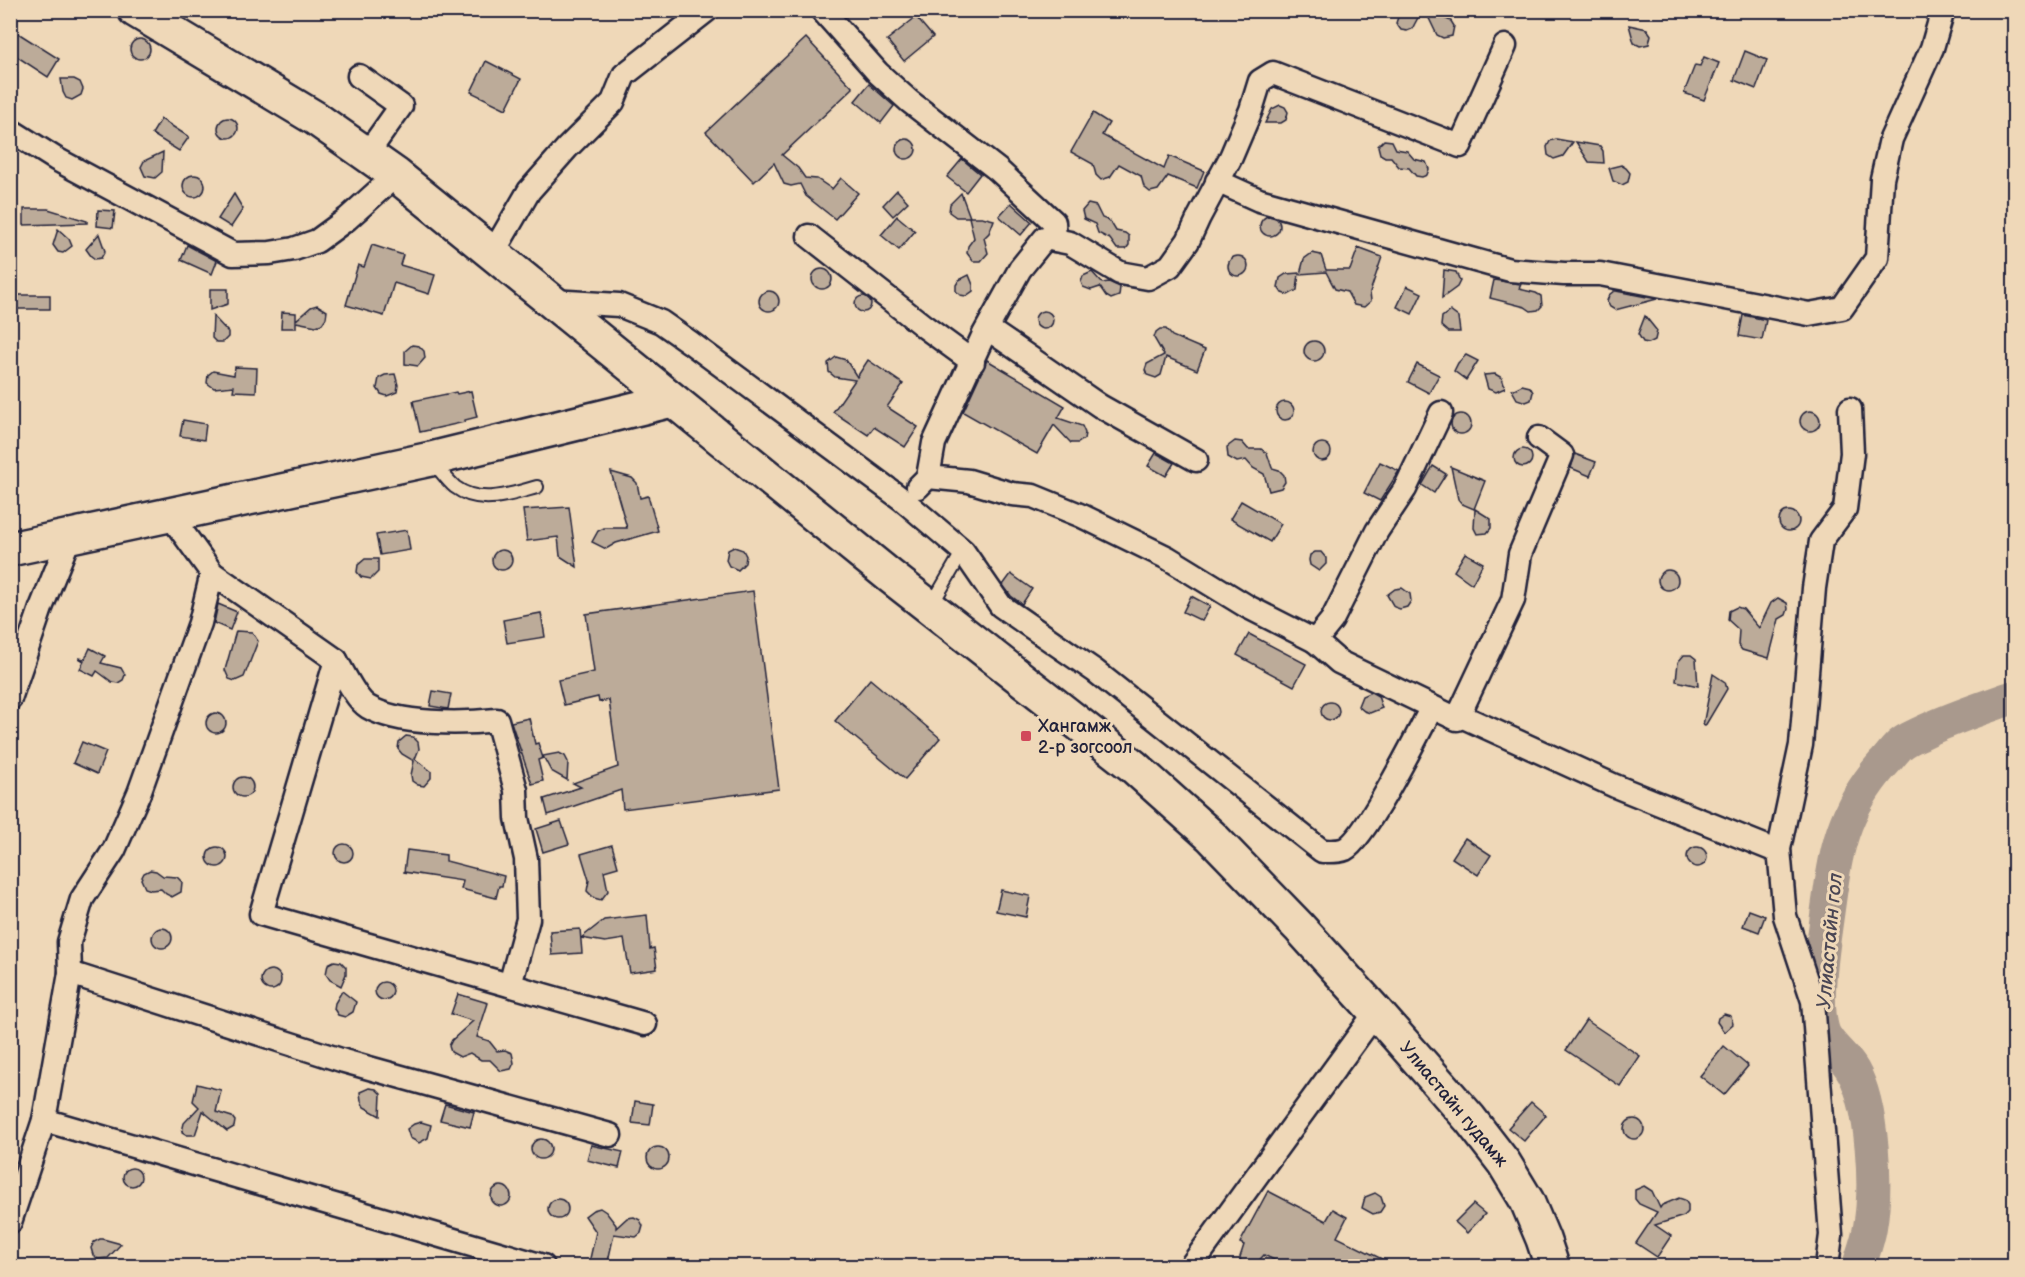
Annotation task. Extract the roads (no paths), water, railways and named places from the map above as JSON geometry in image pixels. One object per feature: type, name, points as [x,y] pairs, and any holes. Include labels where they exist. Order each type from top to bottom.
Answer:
[{"type":"main road","name":"Улиастайн гудамж","points":[[135,10],[315,118],[396,175],[672,400],[1133,766],[1203,828],[1299,927],[1470,1119],[1504,1162],[1527,1201],[1552,1266]]},
{"type":"main road","points":[[10,549],[431,459],[672,400]]},
{"type":"street","points":[[493,252],[529,191],[567,148],[614,102],[624,75],[707,10]]},
{"type":"street","points":[[822,10],[878,74],[998,170],[1054,222],[1055,240]]},
{"type":"street","points":[[1217,181],[1259,200],[1510,270],[1600,274],[1809,314],[1842,308],[1877,258],[1882,179],[1891,139],[1932,48],[1943,10]]},
{"type":"street","points":[[903,500],[928,477],[938,433],[988,328],[1020,269],[1045,238],[1070,243],[1120,273],[1148,278],[1170,266],[1188,241],[1231,157],[1260,81],[1273,73],[1460,146],[1505,46]]},
{"type":"street","points":[[359,76],[400,106],[367,154]]},
{"type":"street","points":[[10,130],[56,159],[233,254],[294,249],[317,241],[348,219],[396,175]]},
{"type":"street","points":[[809,236],[973,362]]},
{"type":"street","points":[[551,301],[619,305],[661,322],[903,500],[963,550],[1001,606],[1095,671],[1322,851],[1346,849],[1361,831],[1405,760],[1432,707]]},
{"type":"street","points":[[988,328],[1100,405],[1196,460]]},
{"type":"street","points":[[1827,1266],[1831,1235],[1816,1069],[1813,1001],[1785,916],[1779,852],[1801,745],[1814,588],[1821,541],[1845,509],[1852,453],[1850,409]]},
{"type":"street","points":[[1316,641],[1332,620],[1377,531],[1405,489],[1441,413]]},
{"type":"street","points":[[928,477],[969,481],[1012,494],[1033,495],[1082,516],[1167,558],[1248,607],[1316,641],[1339,662],[1457,719],[1513,600],[1520,554],[1562,455],[1539,438]]},
{"type":"street","points":[[170,515],[212,573],[336,660],[346,679],[366,706],[398,717],[426,721],[497,720],[516,790],[517,818],[526,859],[528,919],[510,985]]},
{"type":"street","points":[[10,699],[41,608],[70,536]]},
{"type":"street","points":[[10,1222],[44,1120],[70,973],[69,942],[82,899],[114,850],[139,793],[200,623],[212,573]]},
{"type":"street","points":[[336,660],[261,914],[645,1024]]},
{"type":"street","points":[[1459,715],[1615,786],[1779,852]]},
{"type":"street","points":[[70,973],[344,1061],[610,1135]]},
{"type":"street","points":[[1191,1266],[1376,1012]]},
{"type":"street","points":[[44,1120],[543,1266]]},
{"type":"lane","points":[[431,459],[455,487],[468,494],[495,498],[537,487]]},
{"type":"lane","points":[[931,607],[963,550]]},
{"type":"waterway","name":"Улиастайн гол","points":[[1859,1266],[1868,1237],[1872,1211],[1873,1170],[1869,1125],[1860,1086],[1850,1066],[1823,1032],[1819,1007],[1823,948],[1832,878],[1841,839],[1856,801],[1901,744],[1944,723],[2014,697]]},
{"type":"place","name":"Хангамж 2-р зогсоол","points":[[1026,736]]}]
